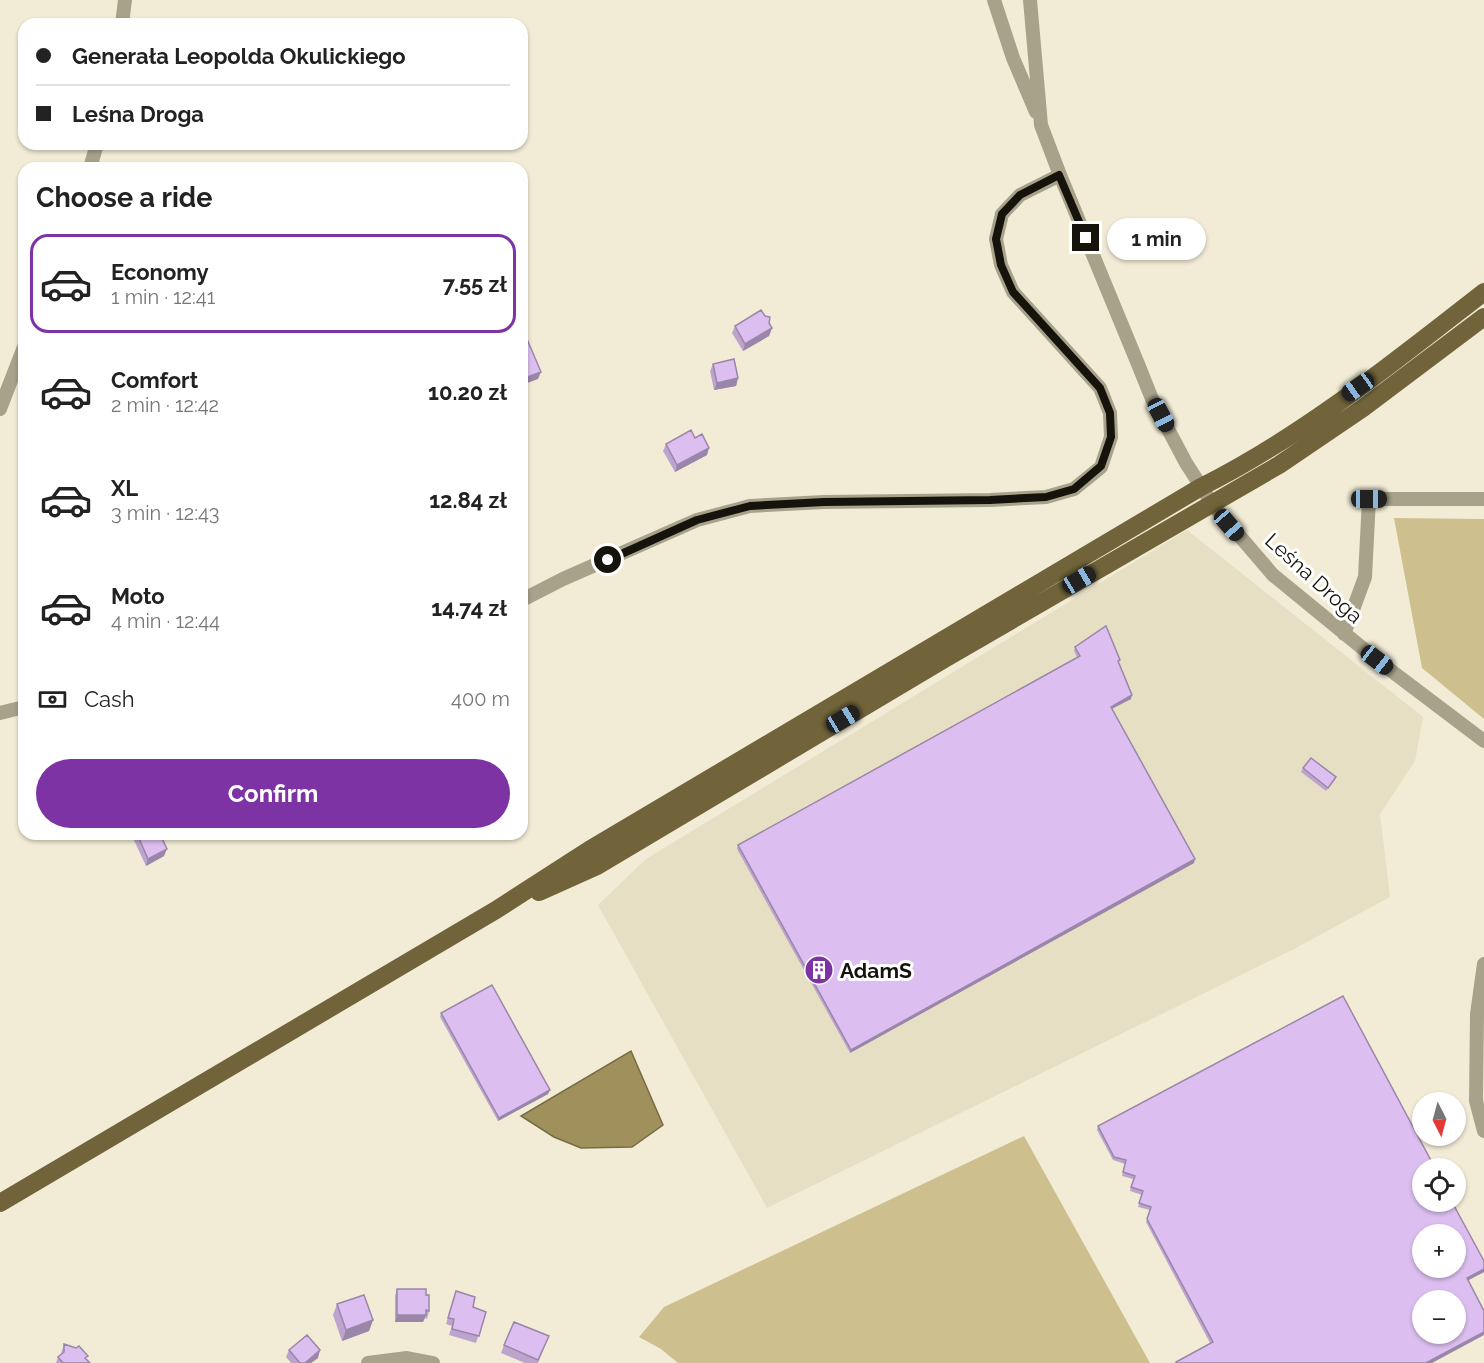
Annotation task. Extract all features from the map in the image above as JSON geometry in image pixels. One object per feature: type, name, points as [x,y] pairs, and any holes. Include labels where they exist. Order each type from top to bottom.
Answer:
[{"type":"main road","points":[[0,1203],[496,910],[589,850],[1201,487],[1244,465],[1358,387],[1484,292]]},
{"type":"main road","points":[[496,910],[597,866],[946,658],[1163,531],[1213,505],[1279,465],[1363,408],[1484,317]]},
{"type":"street","points":[[123,18],[125,0]]},
{"type":"street","points":[[994,0],[1013,58],[1041,125]]},
{"type":"street","name":"Leśna Droga","points":[[1030,0],[1041,125],[1059,175],[1152,399],[1186,463],[1213,505],[1274,575],[1344,634],[1484,741]]},
{"type":"street","points":[[528,597],[563,579],[697,520],[750,506],[824,502],[990,500],[1046,497],[1074,489],[1101,466],[1111,437],[1110,413],[1100,388],[1013,292],[1001,265],[996,239],[1002,214],[1020,195],[1059,175]]},
{"type":"street","points":[[0,409],[18,362]]},
{"type":"street","points":[[1344,634],[1365,577],[1369,499],[1484,499]]},
{"type":"street","points":[[0,712],[18,708]]},
{"type":"street","points":[[1484,964],[1477,1014],[1476,1101],[1484,1131]]},
{"type":"street","points":[[368,1363],[407,1358],[433,1363]]},
{"type":"shaded area","points":[[1394,518],[1484,519],[1484,719],[1422,668]]},
{"type":"shaded area","points":[[1187,530],[1423,717],[1415,761],[1380,814],[1390,897],[1294,949],[767,1208],[598,905],[646,859]]},
{"type":"shaded area","points":[[631,1051],[663,1125],[632,1147],[581,1148],[554,1137],[521,1116]]},
{"type":"shaded area","points":[[1024,1136],[1150,1363],[678,1363],[661,1349],[639,1337],[664,1307]]},
{"type":"building","points":[[761,310],[765,316],[770,317],[769,323],[772,328],[745,344],[735,326]]},
{"type":"building","points":[[528,341],[541,372],[528,377]]},
{"type":"building","points":[[734,359],[738,378],[717,383],[713,364]]},
{"type":"building","points":[[691,430],[695,438],[702,434],[709,448],[677,465],[666,444]]},
{"type":"building","points":[[1106,626],[1132,695],[1111,707],[1195,859],[851,1050],[738,845],[1080,656],[1075,647]]},
{"type":"building","points":[[1311,758],[1336,777],[1328,788],[1303,768]]},
{"type":"building","points":[[140,840],[163,840],[167,849],[148,859]]},
{"type":"building","points":[[492,985],[550,1090],[499,1118],[441,1013]]},
{"type":"building","points":[[1343,996],[1412,1125],[1412,1146],[1423,1146],[1430,1158],[1412,1158],[1412,1212],[1457,1212],[1464,1224],[1412,1224],[1412,1278],[1466,1278],[1466,1228],[1484,1261],[1484,1269],[1467,1278],[1484,1311],[1484,1332],[1466,1342],[1466,1290],[1412,1290],[1412,1344],[1462,1344],[1426,1363],[1176,1363],[1213,1342],[1147,1219],[1151,1207],[1139,1203],[1143,1191],[1131,1187],[1135,1176],[1123,1172],[1126,1160],[1114,1157],[1098,1126]]},
{"type":"building","points":[[397,1289],[426,1289],[426,1295],[429,1295],[429,1311],[426,1310],[426,1315],[397,1315]]},
{"type":"building","points":[[456,1291],[475,1297],[473,1307],[486,1312],[479,1336],[452,1329],[454,1319],[448,1318]]},
{"type":"building","points":[[364,1295],[373,1320],[346,1330],[337,1304]]},
{"type":"building","points":[[514,1322],[549,1336],[538,1360],[504,1345]]},
{"type":"building","points":[[307,1335],[320,1350],[305,1363],[300,1363],[289,1350]]},
{"type":"building","points":[[64,1344],[76,1348],[79,1346],[88,1356],[85,1358],[90,1363],[63,1363],[58,1357],[64,1352]]},
{"type":"place","name":"AdamS","points":[[819,970]]},
{"type":"route","points":[[608,560],[697,520],[750,506],[824,502],[990,500],[1046,497],[1074,489],[1101,466],[1111,437],[1110,413],[1100,388],[1013,292],[1001,265],[996,239],[1002,214],[1020,195],[1059,175],[1086,238]]}]
